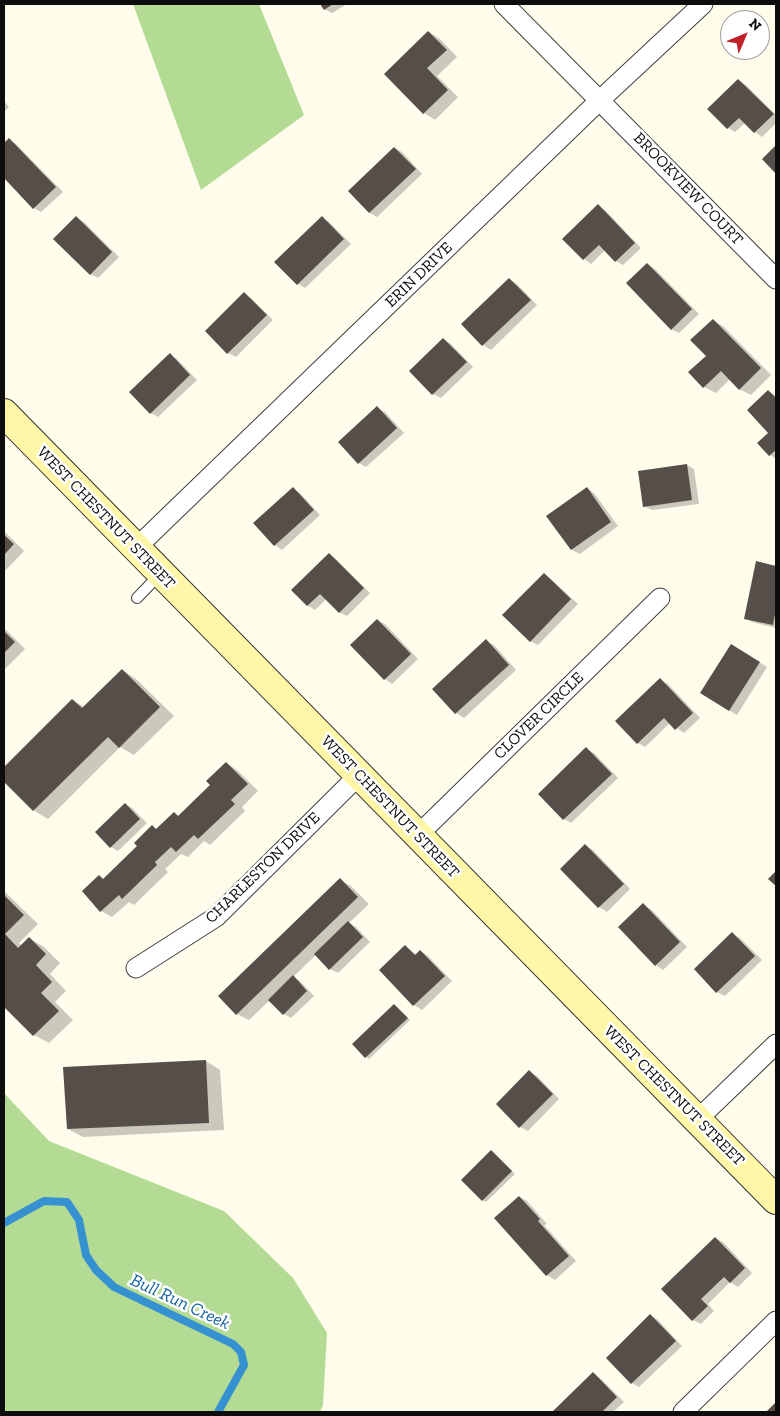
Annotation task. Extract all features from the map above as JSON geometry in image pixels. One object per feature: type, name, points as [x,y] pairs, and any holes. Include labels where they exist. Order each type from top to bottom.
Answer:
[{"type":"main road","name":"WEST CHESTNUT STREET","points":[[4,413],[776,1200]]},
{"type":"street","name":"BROOKVIEW COURT","points":[[504,4],[776,279]]},
{"type":"street","name":"ERIN DRIVE","points":[[136,548],[600,100],[703,4]]},
{"type":"street","name":"CLOVER CIRCLE","points":[[418,835],[660,598]]},
{"type":"street","name":"CHARLESTON DRIVE","points":[[136,968],[216,917],[359,775]]},
{"type":"street","points":[[697,1120],[776,1044]]},
{"type":"street","points":[[683,1412],[776,1321]]},
{"type":"lane","points":[[136,598],[161,574]]},
{"type":"green space","points":[[133,4],[259,4],[304,115],[201,190]]},
{"type":"green space","points":[[4,1093],[49,1141],[224,1211],[293,1278],[327,1333],[323,1405],[320,1412],[4,1412]]},
{"type":"building","points":[[320,4],[333,4],[324,10]]},
{"type":"building","points":[[428,31],[447,50],[427,68],[448,90],[423,114],[384,74]]},
{"type":"building","points":[[738,79],[774,114],[754,133],[739,118],[727,129],[707,109]]},
{"type":"building","points":[[9,138],[56,187],[33,209],[4,178],[4,143]]},
{"type":"building","points":[[776,145],[776,174],[762,159]]},
{"type":"building","points":[[394,147],[416,169],[369,213],[348,191]]},
{"type":"building","points":[[598,204],[635,243],[615,262],[599,245],[583,260],[562,239]]},
{"type":"building","points":[[76,216],[112,252],[90,275],[53,239]]},
{"type":"building","points":[[322,216],[344,239],[297,285],[274,262]]},
{"type":"building","points":[[647,263],[692,309],[671,330],[626,283]]},
{"type":"building","points":[[509,278],[531,300],[482,346],[461,324]]},
{"type":"building","points":[[244,292],[267,315],[227,354],[205,331]]},
{"type":"building","points":[[713,319],[761,368],[739,390],[721,371],[703,388],[688,372],[706,356],[690,340]]},
{"type":"building","points":[[443,338],[467,362],[432,395],[409,371]]},
{"type":"building","points":[[170,353],[190,375],[150,414],[129,392]]},
{"type":"building","points":[[768,390],[776,398],[776,450],[769,456],[757,443],[768,433],[747,410]]},
{"type":"building","points":[[377,406],[397,428],[358,464],[338,442]]},
{"type":"building","points":[[687,464],[692,500],[643,507],[638,471]]},
{"type":"building","points":[[293,487],[314,510],[274,546],[253,523]]},
{"type":"building","points":[[587,487],[611,522],[571,550],[546,516]]},
{"type":"building","points":[[4,535],[14,544],[4,555]]},
{"type":"building","points":[[329,553],[364,588],[339,613],[320,594],[307,606],[291,590]]},
{"type":"building","points":[[756,561],[776,566],[776,609],[773,625],[744,619]]},
{"type":"building","points":[[544,573],[571,599],[530,642],[502,615]]},
{"type":"building","points":[[377,619],[411,654],[384,680],[350,645]]},
{"type":"building","points":[[4,631],[15,642],[4,653]]},
{"type":"building","points":[[486,639],[509,665],[455,714],[432,689]]},
{"type":"building","points":[[731,644],[760,662],[729,711],[700,693]]},
{"type":"building","points":[[122,669],[160,707],[119,748],[108,737],[33,811],[4,782],[4,767],[72,699],[82,708]]},
{"type":"building","points":[[660,678],[693,713],[675,730],[664,718],[637,744],[615,721]]},
{"type":"building","points":[[586,747],[612,774],[563,820],[538,794]]},
{"type":"building","points":[[226,762],[248,784],[231,800],[235,804],[198,839],[194,835],[176,852],[171,847],[155,862],[157,865],[122,899],[119,895],[100,912],[82,891],[99,875],[103,879],[137,846],[134,843],[152,825],[156,829],[174,812],[178,816],[210,785],[206,781]]},
{"type":"building","points":[[125,803],[140,819],[110,848],[95,832]]},
{"type":"building","points":[[585,844],[624,884],[598,908],[560,869]]},
{"type":"building","points":[[776,871],[776,886],[768,879]]},
{"type":"building","points":[[340,878],[358,897],[236,1015],[218,996]]},
{"type":"building","points":[[4,895],[24,915],[5,934],[18,948],[29,937],[46,954],[36,965],[52,982],[41,993],[59,1011],[33,1036],[4,1007]]},
{"type":"building","points":[[643,903],[680,942],[655,966],[618,927]]},
{"type":"building","points":[[348,921],[363,937],[329,970],[314,954]]},
{"type":"building","points":[[732,932],[755,956],[716,993],[694,969]]},
{"type":"building","points":[[405,945],[415,955],[420,950],[445,976],[413,1006],[379,970]]},
{"type":"building","points":[[293,975],[307,991],[283,1015],[268,1000]]},
{"type":"building","points":[[394,1004],[408,1018],[365,1058],[352,1044]]},
{"type":"building","points":[[206,1060],[209,1123],[67,1129],[63,1067]]},
{"type":"building","points":[[529,1070],[553,1094],[519,1128],[496,1104]]},
{"type":"building","points":[[491,1150],[512,1171],[482,1201],[461,1180]]},
{"type":"building","points":[[519,1196],[569,1256],[546,1276],[494,1218]]},
{"type":"building","points":[[715,1237],[745,1268],[730,1283],[724,1277],[701,1299],[708,1306],[692,1321],[661,1289]]},
{"type":"building","points":[[650,1314],[676,1341],[631,1384],[606,1358]]},
{"type":"building","points":[[593,1372],[617,1397],[602,1412],[552,1412]]},
{"type":"building","points":[[776,1402],[776,1412],[766,1412]]},
{"type":"waterway","name":"Bull Run Creek","points":[[4,1223],[44,1201],[67,1202],[79,1220],[86,1255],[96,1270],[114,1287],[233,1344],[241,1352],[244,1365],[218,1412]]}]
